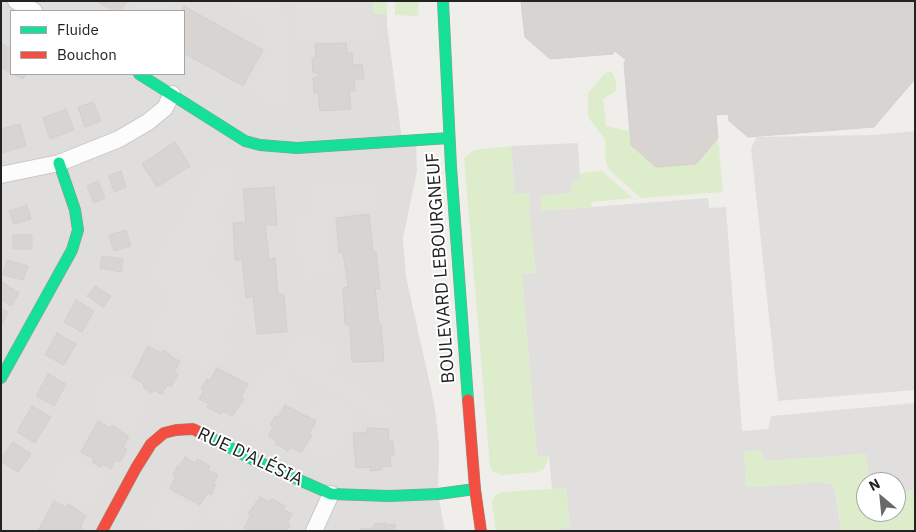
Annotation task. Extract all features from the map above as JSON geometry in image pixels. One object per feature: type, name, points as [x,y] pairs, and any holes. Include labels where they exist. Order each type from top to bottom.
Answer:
[{"type":"street","points":[[16,1],[32,10]]},
{"type":"street","name":"BOULEVARD LEBOURGNEUF","points":[[443,1],[449,138],[475,489],[481,531]]},
{"type":"street","points":[[141,75],[245,140],[260,145],[297,148],[449,138]]},
{"type":"street","points":[[1,175],[59,162],[119,139],[148,122],[165,108],[172,94]]},
{"type":"street","points":[[1,378],[72,250],[78,230],[75,210],[59,162]]},
{"type":"street","name":"RUE D'ALÉSIA","points":[[102,531],[151,444],[164,433],[193,428],[272,468],[331,494],[389,496],[438,494],[475,489]]},
{"type":"street","points":[[314,531],[331,494]]},
{"type":"shaded area","points":[[1,1],[387,1],[387,25],[402,140],[416,140],[417,171],[403,238],[406,277],[436,416],[439,445],[438,494],[445,531],[1,531]]},
{"type":"shaded area","points":[[137,1],[177,1],[172,10],[132,10]]},
{"type":"shaded area","points":[[224,1],[288,1],[288,3],[279,4],[280,18],[288,17],[289,57],[289,91],[281,107],[250,89],[272,51],[265,47],[265,24]]},
{"type":"shaded area","points":[[297,3],[372,3],[372,40],[298,41]]},
{"type":"shaded area","points":[[915,131],[915,390],[778,401],[751,148],[757,137],[873,135]]},
{"type":"shaded area","points":[[578,143],[580,180],[571,181],[572,193],[540,196],[541,211],[708,198],[709,208],[726,207],[742,431],[768,429],[771,416],[915,403],[915,490],[906,491],[906,472],[868,472],[866,454],[764,461],[762,450],[744,452],[746,486],[821,482],[831,484],[835,489],[841,531],[560,531],[560,528],[570,527],[566,488],[552,489],[549,456],[537,456],[522,275],[536,273],[529,193],[515,194],[511,146]]},
{"type":"shaded area","points":[[213,164],[236,178],[214,219],[226,227],[201,271],[234,290],[228,302],[238,308],[226,332],[165,297],[171,288],[151,277]]},
{"type":"shaded area","points":[[370,183],[372,209],[325,214],[331,273],[304,275],[298,215],[316,214],[313,189]]},
{"type":"shaded area","points":[[172,307],[223,334],[219,342],[230,348],[221,364],[211,359],[206,367],[152,339],[162,315],[167,317]]},
{"type":"shaded area","points":[[301,332],[340,353],[328,374],[393,409],[388,420],[283,363]]},
{"type":"shaded area","points":[[264,367],[275,372],[277,370],[289,376],[287,380],[298,385],[290,400],[278,395],[259,430],[237,418]]},
{"type":"shaded area","points":[[112,375],[150,395],[131,430],[93,409],[99,399],[96,397],[103,384],[106,385]]},
{"type":"shaded area","points":[[323,398],[333,404],[335,401],[357,415],[331,461],[307,447],[323,419],[314,413]]},
{"type":"shaded area","points":[[68,455],[105,475],[87,508],[51,488],[56,478],[53,476]]},
{"type":"shaded area","points":[[226,477],[248,489],[229,524],[207,513]]},
{"type":"shaded area","points":[[164,491],[199,509],[188,531],[160,531],[146,524]]},
{"type":"green space","points":[[369,1],[387,1],[387,15],[373,14],[373,2]]},
{"type":"green space","points":[[395,1],[419,1],[418,16],[395,15]]},
{"type":"green space","points":[[610,71],[614,75],[616,91],[603,99],[606,126],[629,131],[632,146],[656,167],[696,164],[718,138],[723,192],[641,198],[610,171],[606,164],[605,139],[588,117],[588,93],[604,74]]},
{"type":"green space","points":[[511,146],[515,194],[529,193],[536,274],[522,275],[537,456],[548,455],[548,459],[544,469],[538,472],[501,475],[492,471],[490,466],[464,158],[474,150]]},
{"type":"green space","points":[[602,171],[633,198],[591,202],[592,207],[540,211],[539,196],[572,193],[571,180],[580,180],[580,173]]},
{"type":"green space","points":[[763,450],[764,461],[866,454],[868,472],[856,472],[856,522],[906,522],[906,491],[915,490],[915,531],[841,531],[835,488],[831,484],[822,482],[746,486],[744,452]]},
{"type":"green space","points":[[566,488],[570,527],[560,528],[560,531],[496,531],[492,502],[495,496],[502,492]]},
{"type":"building","points":[[96,1],[127,1],[122,10],[112,10]]},
{"type":"building","points":[[521,1],[915,1],[915,79],[874,127],[748,137],[729,121],[728,114],[716,115],[718,138],[696,164],[656,167],[631,145],[624,63],[626,60],[615,51],[613,54],[550,59],[525,37]]},
{"type":"building","points":[[184,6],[263,50],[243,86],[185,54],[185,10],[182,10]]},
{"type":"building","points":[[1,43],[10,48],[10,72],[1,67]]},
{"type":"building","points":[[346,43],[347,53],[352,53],[353,65],[362,64],[364,79],[354,79],[355,91],[349,91],[351,109],[320,111],[318,93],[314,93],[313,78],[318,77],[318,73],[313,73],[312,58],[316,57],[315,44]]},
{"type":"building","points":[[15,75],[25,75],[23,79]]},
{"type":"building","points":[[93,102],[101,121],[85,127],[78,107]]},
{"type":"building","points":[[66,109],[74,130],[50,139],[43,118]]},
{"type":"building","points":[[20,124],[26,146],[1,153],[1,129]]},
{"type":"building","points":[[175,142],[190,166],[157,187],[142,164]]},
{"type":"building","points":[[121,171],[126,187],[114,192],[109,176]]},
{"type":"building","points":[[98,181],[105,198],[94,203],[87,186]]},
{"type":"building","points":[[274,187],[277,225],[265,225],[269,259],[275,258],[278,294],[284,294],[287,332],[257,334],[253,296],[246,298],[242,260],[235,260],[233,223],[246,222],[243,189]]},
{"type":"building","points":[[27,205],[31,219],[14,224],[9,211]]},
{"type":"building","points":[[369,214],[373,252],[376,252],[380,289],[375,288],[379,324],[381,324],[384,361],[352,362],[350,326],[345,324],[343,288],[348,287],[343,253],[339,252],[336,218]]},
{"type":"building","points":[[126,230],[131,246],[114,251],[109,235]]},
{"type":"building","points":[[13,235],[32,235],[32,249],[13,249]]},
{"type":"building","points":[[102,256],[123,259],[121,272],[100,268]]},
{"type":"building","points":[[7,260],[28,266],[23,280],[3,275]]},
{"type":"building","points":[[2,282],[19,293],[11,306],[1,299]]},
{"type":"building","points":[[95,286],[111,296],[103,307],[87,296]]},
{"type":"building","points":[[76,300],[94,311],[82,332],[64,322]]},
{"type":"building","points":[[1,309],[8,312],[3,323],[1,322]]},
{"type":"building","points":[[57,333],[76,344],[64,365],[45,355]]},
{"type":"building","points":[[148,346],[161,353],[163,350],[180,362],[174,372],[178,374],[171,387],[167,385],[162,394],[153,390],[152,393],[143,387],[144,384],[132,377]]},
{"type":"building","points":[[217,368],[248,384],[241,397],[244,399],[232,416],[222,411],[220,414],[207,407],[209,404],[199,399],[204,390],[201,389],[207,379],[210,381]]},
{"type":"building","points":[[48,374],[66,384],[54,406],[36,396]]},
{"type":"building","points":[[285,405],[316,421],[309,434],[312,435],[301,453],[290,447],[288,451],[275,444],[277,441],[268,436],[273,427],[270,425],[275,416],[278,418]]},
{"type":"building","points":[[32,406],[51,417],[35,443],[17,432]]},
{"type":"building","points":[[98,421],[110,428],[112,425],[129,437],[123,447],[127,449],[120,462],[116,460],[111,469],[103,464],[101,467],[92,462],[94,459],[81,452]]},
{"type":"building","points":[[367,428],[388,429],[389,441],[393,441],[394,455],[390,455],[391,466],[381,467],[381,470],[370,471],[370,467],[356,468],[353,433],[368,432]]},
{"type":"building","points":[[13,442],[31,454],[18,472],[1,461],[1,458]]},
{"type":"building","points":[[185,457],[195,463],[197,459],[210,466],[208,470],[218,475],[213,484],[216,485],[211,495],[207,493],[200,505],[170,489],[176,476],[173,474]]},
{"type":"building","points":[[260,497],[270,502],[272,499],[285,506],[283,509],[292,514],[287,523],[290,524],[287,531],[249,531],[244,528],[251,515],[248,514]]},
{"type":"building","points":[[54,501],[67,508],[68,504],[86,516],[80,527],[83,528],[82,531],[38,531]]},
{"type":"building","points":[[385,523],[385,525],[395,524],[395,531],[360,531],[360,529],[374,528],[374,524]]},
{"type":"traffic: fast","points":[[443,1],[451,167],[468,400]]},
{"type":"traffic: fast","points":[[141,75],[245,141],[260,145],[297,148],[449,138]]},
{"type":"traffic: fast","points":[[1,378],[72,250],[78,230],[75,210],[59,163]]},
{"type":"traffic: fast","points":[[203,434],[254,460],[331,494],[389,496],[438,494],[475,489]]},
{"type":"traffic: jam","points":[[468,400],[475,489],[481,531]]},
{"type":"traffic: jam","points":[[102,531],[151,444],[164,433],[176,430],[193,429],[203,434]]}]
